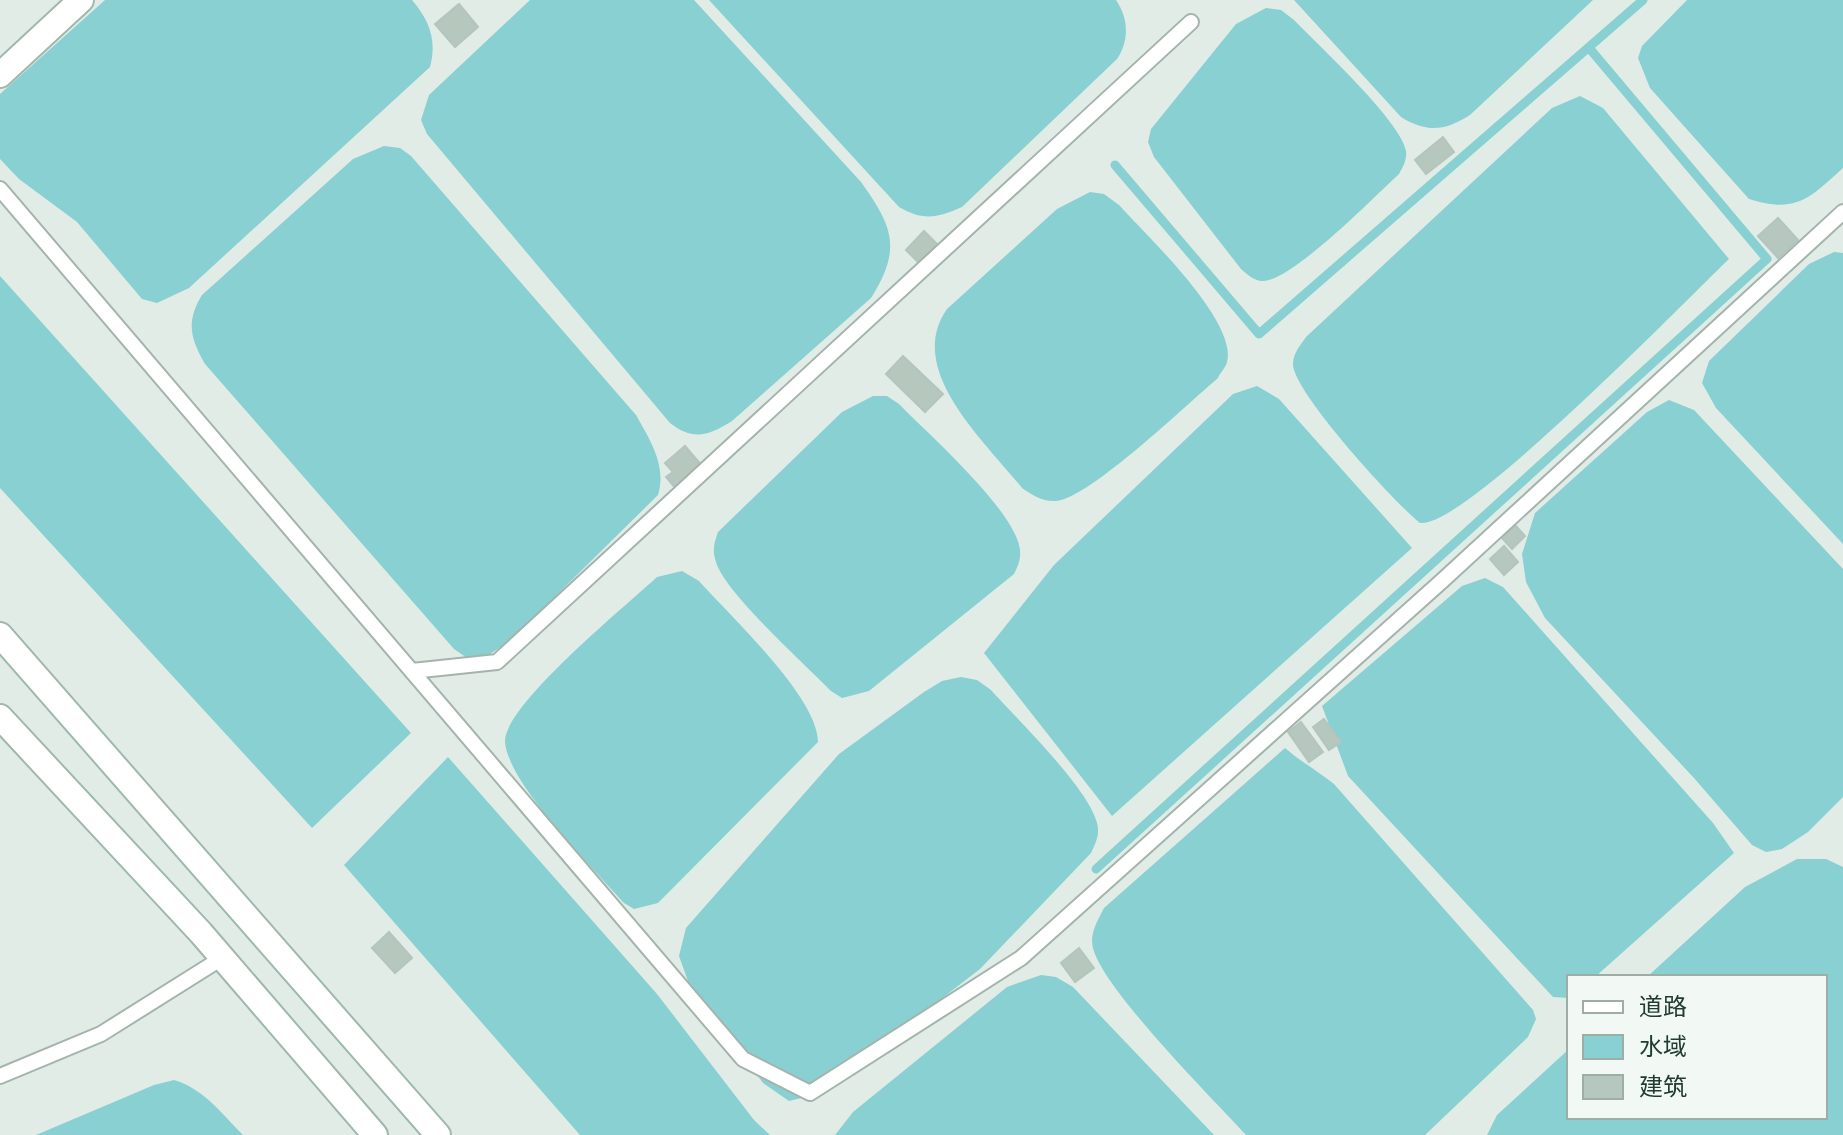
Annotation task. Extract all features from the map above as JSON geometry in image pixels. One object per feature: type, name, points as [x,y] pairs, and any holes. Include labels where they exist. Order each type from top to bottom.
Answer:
[{"type":"main road","points":[[0,75],[81,0]]},
{"type":"main road","points":[[0,635],[438,1135]]},
{"type":"main road","points":[[0,717],[222,958],[375,1135]]},
{"type":"lane","points":[[412,671],[497,662],[1191,22]]},
{"type":"lane","points":[[0,189],[743,1059],[810,1093],[1021,958],[1443,580],[1843,212]]},
{"type":"lane","points":[[0,1076],[101,1034],[222,958]]},
{"type":"water","points":[[105,0],[412,0],[430,32],[432,58],[430,67],[189,288],[157,303],[142,299],[77,222],[19,179],[0,159],[0,94]]},
{"type":"water","points":[[530,0],[694,0],[861,182],[886,226],[890,252],[881,281],[871,298],[732,421],[708,433],[693,434],[670,423],[427,134],[421,120],[429,95]]},
{"type":"water","points":[[709,0],[1116,0],[1125,22],[1125,37],[1117,59],[962,207],[937,216],[923,216],[899,207]]},
{"type":"water","points":[[1294,0],[1593,0],[1470,115],[1444,127],[1428,128],[1401,117]]},
{"type":"water","points":[[1687,0],[1843,0],[1843,168],[1811,195],[1791,204],[1779,205],[1749,199],[1650,88],[1638,58],[1642,46]]},
{"type":"water","points":[[1266,8],[1281,10],[1294,20],[1357,84],[1390,121],[1401,138],[1406,154],[1399,174],[1332,236],[1292,268],[1275,278],[1262,281],[1253,279],[1241,269],[1154,157],[1148,142],[1151,129],[1236,24]]},
{"type":"water","points":[[1580,96],[1603,108],[1729,259],[1526,453],[1444,515],[1420,523],[1369,471],[1309,398],[1297,378],[1294,356],[1306,337],[1552,108]]},
{"type":"water","points":[[384,146],[400,148],[411,156],[636,415],[659,464],[658,495],[510,641],[479,661],[467,658],[454,649],[205,364],[193,338],[192,321],[202,295],[353,159]]},
{"type":"water","points":[[1090,192],[1104,194],[1119,205],[1187,279],[1218,324],[1227,345],[1227,362],[1218,378],[1114,468],[1071,496],[1051,501],[1038,498],[1022,488],[955,404],[942,380],[936,356],[936,332],[947,309],[1057,209]]},
{"type":"water","points":[[1834,252],[1843,253],[1843,544],[1716,408],[1702,383],[1709,361],[1809,264]]},
{"type":"water","points":[[0,276],[411,733],[312,828],[0,488]]},
{"type":"water","points":[[1257,386],[1279,399],[1412,548],[1112,816],[984,653],[1054,565],[1233,394]]},
{"type":"water","points":[[873,396],[887,396],[899,404],[969,474],[1015,534],[1020,556],[1014,574],[869,691],[842,698],[831,691],[749,609],[722,575],[714,547],[718,532],[842,412]]},
{"type":"water","points":[[1669,400],[1694,410],[1843,569],[1843,797],[1808,832],[1782,849],[1766,852],[1752,845],[1545,618],[1526,582],[1522,554],[1535,513],[1647,412]]},
{"type":"water","points":[[682,571],[699,581],[789,681],[814,724],[818,742],[658,903],[634,909],[624,903],[554,826],[521,780],[505,742],[510,726],[524,705],[569,656],[657,577]]},
{"type":"water","points":[[1485,578],[1503,587],[1713,823],[1734,853],[1597,975],[1567,975],[1567,998],[1553,997],[1348,776],[1322,706],[1462,586]]},
{"type":"water","points":[[961,677],[977,680],[991,690],[1067,774],[1081,792],[1097,823],[1098,835],[1094,846],[1091,853],[980,969],[818,1094],[789,1101],[763,1083],[689,984],[679,956],[686,928],[839,754],[924,692],[942,681]]},
{"type":"water","points":[[1285,748],[1334,784],[1533,1010],[1536,1019],[1528,1037],[1425,1135],[1246,1135],[1137,1016],[1101,966],[1093,948],[1093,932],[1104,908]]},
{"type":"water","points":[[448,757],[657,994],[754,1120],[770,1135],[580,1135],[344,865]]},
{"type":"water","points":[[1797,859],[1826,859],[1843,867],[1843,1135],[1487,1135],[1497,1115],[1567,1051],[1567,1119],[1827,1119],[1827,975],[1649,975],[1745,887]]},
{"type":"water","points":[[1041,975],[1056,977],[1073,987],[1214,1135],[835,1135],[853,1112],[1007,987]]},
{"type":"water","points":[[174,1080],[203,1096],[243,1135],[36,1135],[154,1085]]},
{"type":"building","points":[[459,4],[478,27],[455,47],[435,24]]},
{"type":"building","points":[[1443,137],[1454,152],[1426,174],[1415,160]]},
{"type":"building","points":[[1778,218],[1798,240],[1778,258],[1758,236]]},
{"type":"building","points":[[924,231],[939,246],[921,265],[906,250]]},
{"type":"building","points":[[903,356],[943,394],[925,412],[886,374]]},
{"type":"building","points":[[685,446],[703,467],[677,490],[666,477],[673,472],[665,463]]},
{"type":"building","points":[[1515,525],[1525,536],[1512,549],[1502,538]]},
{"type":"building","points":[[1504,546],[1518,562],[1504,575],[1490,559]]},
{"type":"building","points":[[1324,719],[1341,742],[1329,750],[1313,727]]},
{"type":"building","points":[[1301,722],[1323,752],[1309,762],[1288,732]]},
{"type":"building","points":[[389,932],[412,958],[395,973],[372,948]]},
{"type":"building","points":[[1079,948],[1094,968],[1075,982],[1061,963]]},
{"type":"waterway","points":[[1115,165],[1259,334],[1643,0]]},
{"type":"waterway","points":[[1096,869],[1767,259],[1590,49]]}]
